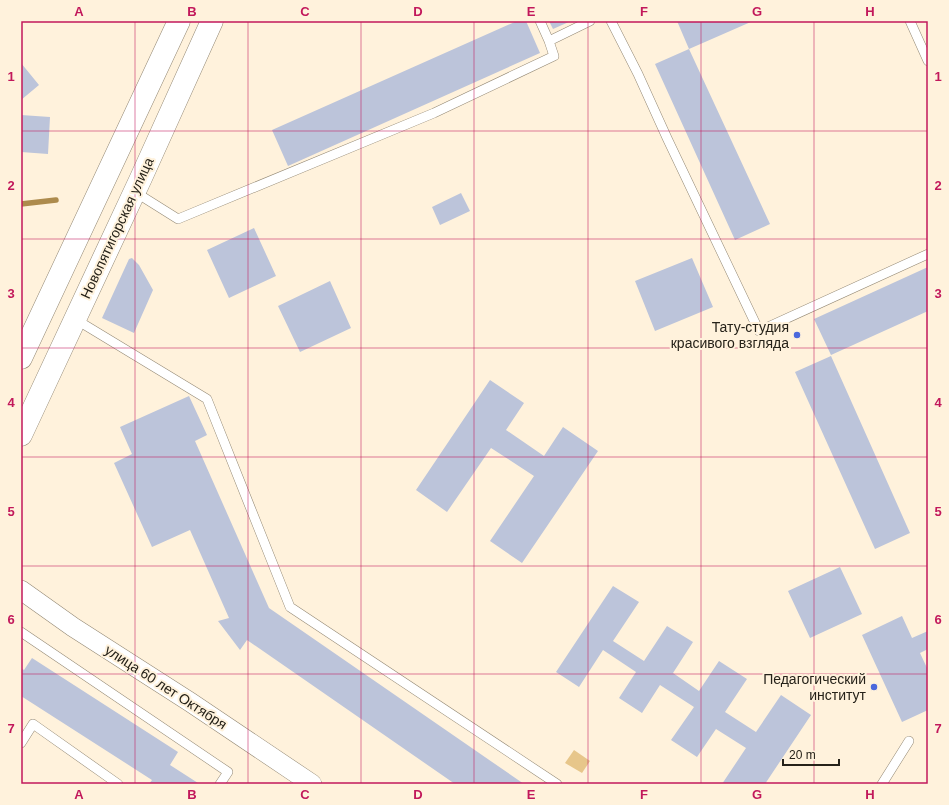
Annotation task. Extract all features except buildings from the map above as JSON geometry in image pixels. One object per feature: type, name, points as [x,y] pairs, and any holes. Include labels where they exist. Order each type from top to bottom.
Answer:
[{"type":"street","points":[[21,358],[179,21]]},
{"type":"street","name":"Новопятигорская улица","points":[[21,435],[135,192],[212,21]]},
{"type":"street","name":"улица 60 лет Октября","points":[[21,590],[73,627],[190,702],[312,784]]},
{"type":"lane","points":[[135,192],[178,219],[434,113],[554,56],[540,21]]},
{"type":"lane","points":[[549,41],[590,21]]},
{"type":"lane","points":[[611,21],[638,74],[759,331],[928,254]]},
{"type":"lane","points":[[910,21],[928,62]]},
{"type":"lane","points":[[75,319],[207,399],[290,607],[557,784]]},
{"type":"lane","points":[[21,632],[228,772],[220,784]]},
{"type":"lane","points":[[21,743],[33,724],[118,784]]},
{"type":"lane","points":[[882,784],[909,741]]},
{"type":"shaded area","points":[[574,750],[590,761],[582,773],[565,763]]},
{"type":"waterway","points":[[21,204],[56,200]]},
{"type":"place","name":"Тату-студия красивого взгляда","points":[[797,335]]},
{"type":"place","name":"Педагогический институт","points":[[874,687]]}]
